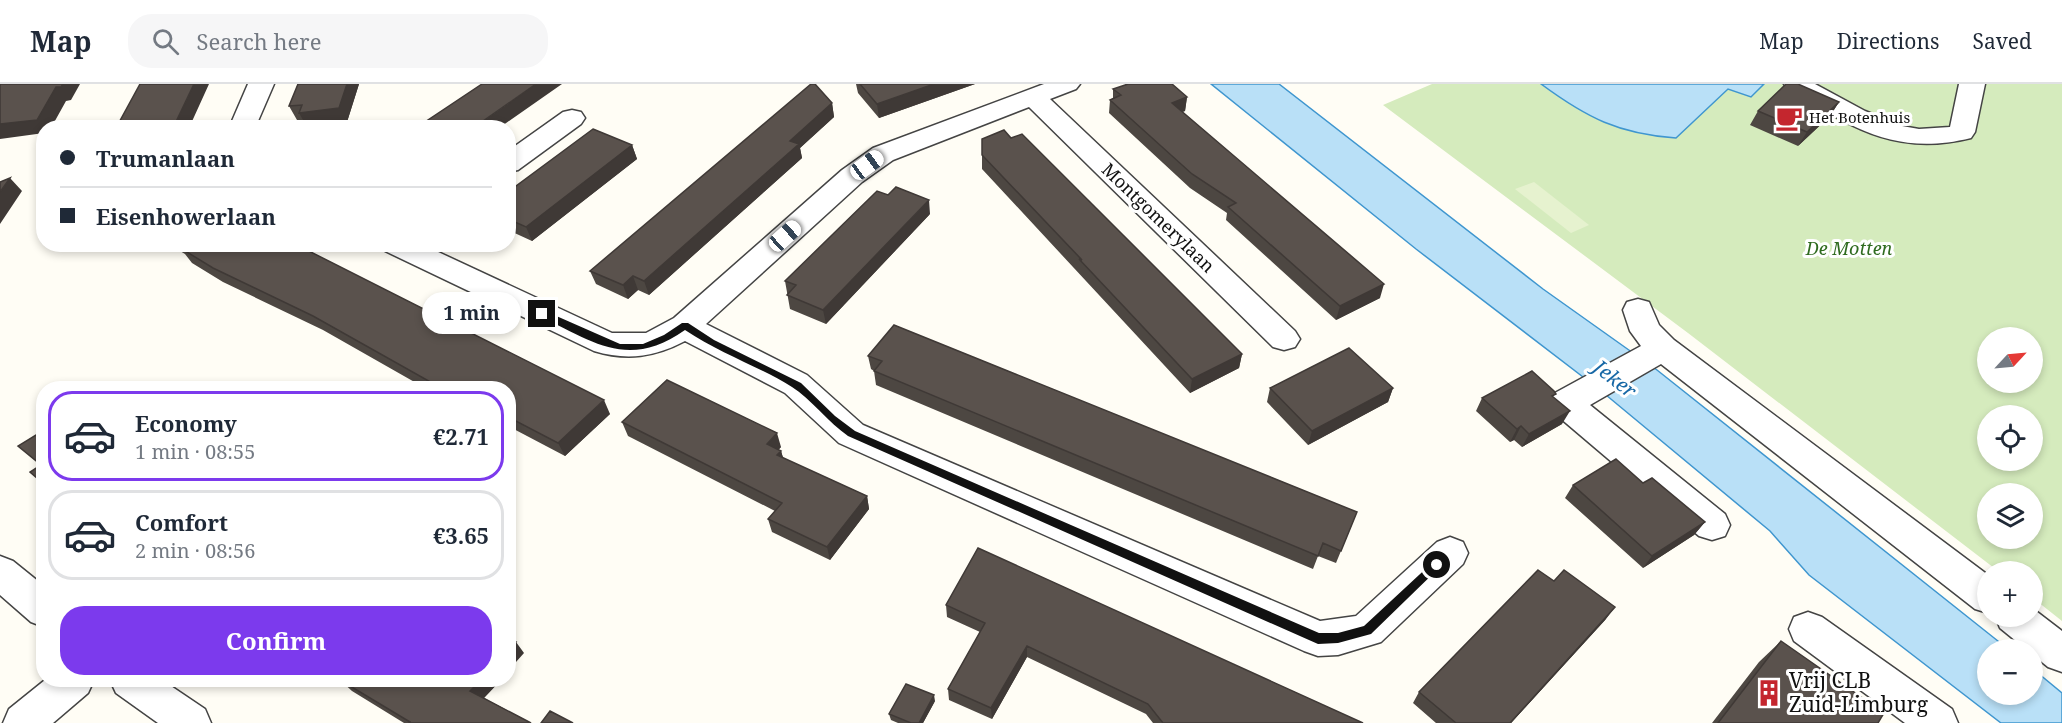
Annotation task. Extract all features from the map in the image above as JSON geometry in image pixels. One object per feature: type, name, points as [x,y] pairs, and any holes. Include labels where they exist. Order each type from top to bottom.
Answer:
[{"type":"street","points":[[245,120],[261,84]]},
{"type":"street","points":[[411,252],[613,345],[644,347],[668,338],[685,326],[852,176],[883,154],[1067,84]]},
{"type":"street","points":[[1797,84],[1877,126],[1916,138],[1944,139],[1962,132],[1972,84]]},
{"type":"street","name":"Montgomerylaan","points":[[1032,96],[1284,339]]},
{"type":"street","points":[[516,158],[572,118]]},
{"type":"street","points":[[1638,310],[1646,331],[1663,348],[1977,589]]},
{"type":"street","points":[[685,326],[711,343],[798,385],[831,419],[851,434],[1318,639],[1338,638],[1367,630],[1450,553]]},
{"type":"street","points":[[1663,348],[1565,403],[1712,525]]},
{"type":"street","points":[[0,572],[36,603]]},
{"type":"street","points":[[2027,627],[2062,654]]},
{"type":"street","points":[[1808,629],[1938,723]]},
{"type":"street","points":[[23,723],[66,687]]},
{"type":"street","points":[[140,687],[191,723]]},
{"type":"green space","name":"De Motten","points":[[1432,84],[2062,84],[2062,621],[2043,606],[2043,561],[1985,561],[1688,333],[1383,105]]},
{"type":"green space","points":[[1534,182],[1589,225],[1571,233],[1515,189]]},
{"type":"water","name":"Jeker","points":[[1211,84],[1279,84],[1543,289],[1657,370],[1977,624],[1977,627],[1980,627],[1995,639],[1977,639],[1977,704],[1809,575],[1770,531],[1600,390],[1416,249]]},
{"type":"water","points":[[1541,84],[1764,84],[1751,97],[1728,89],[1676,138],[1637,133],[1604,122],[1573,106]]},
{"type":"water","points":[[2043,677],[2062,693],[2062,723],[2001,723],[1978,705],[2043,705]]},
{"type":"building","points":[[0,84],[63,84],[61,87],[56,87],[37,120],[0,124]]},
{"type":"building","points":[[140,84],[194,84],[177,120],[120,120]]},
{"type":"building","points":[[298,84],[347,84],[339,108],[299,113],[302,105],[289,106]]},
{"type":"building","points":[[482,84],[536,84],[484,120],[428,120]]},
{"type":"building","points":[[811,84],[815,84],[832,103],[790,141],[799,144],[644,281],[633,276],[623,285],[590,271]]},
{"type":"building","points":[[860,84],[934,84],[877,104]]},
{"type":"building","points":[[1128,84],[1172,84],[1187,97],[1172,103],[1384,284],[1340,306],[1228,207],[1236,203],[1192,174],[1110,100],[1121,95],[1113,89]]},
{"type":"building","points":[[1786,84],[1798,84],[1839,102],[1807,132],[1758,111]]},
{"type":"building","points":[[593,129],[632,145],[526,227],[516,223],[516,186]]},
{"type":"building","points":[[1004,130],[1011,138],[1022,134],[1242,354],[1192,379],[982,155],[982,139]]},
{"type":"building","points":[[10,178],[0,192],[0,182]]},
{"type":"building","points":[[896,187],[929,200],[823,310],[787,295],[796,285],[785,281],[877,191],[888,195]]},
{"type":"building","points":[[187,252],[311,252],[604,400],[558,443],[516,421],[516,381],[429,381],[313,316],[213,268]]},
{"type":"building","points":[[894,325],[1357,512],[1341,551],[1323,543],[1318,556],[874,371],[882,361],[868,356]]},
{"type":"building","points":[[1349,348],[1393,388],[1312,431],[1270,388]]},
{"type":"building","points":[[1532,371],[1554,391],[1556,394],[1552,396],[1570,411],[1529,434],[1521,426],[1517,429],[1482,398]]},
{"type":"building","points":[[667,380],[777,433],[767,444],[781,451],[777,455],[867,496],[827,547],[768,519],[782,503],[622,422]]},
{"type":"building","points":[[36,435],[36,461],[18,446]]},
{"type":"building","points":[[1616,459],[1643,483],[1652,478],[1705,522],[1652,556],[1573,485]]},
{"type":"building","points":[[36,468],[36,477],[30,472]]},
{"type":"building","points":[[978,548],[1363,723],[1163,723],[1148,704],[1027,646],[991,708],[948,689],[985,623],[946,605]]},
{"type":"building","points":[[1538,570],[1554,581],[1564,570],[1615,607],[1510,723],[1456,723],[1419,692]]},
{"type":"building","points":[[1781,641],[1884,713],[1878,723],[1718,723]]},
{"type":"building","points":[[906,684],[934,695],[919,723],[911,723],[889,714]]},
{"type":"building","points":[[352,687],[474,687],[470,691],[531,723],[409,723]]},
{"type":"building","points":[[550,711],[573,723],[541,723]]},
{"type":"place","name":"Het Botenhuis","points":[[1789,118]]},
{"type":"place","name":"Vrij CLB Zuid-Limburg","points":[[1769,693]]},
{"type":"route","points":[[542,314],[620,348],[644,347],[668,338],[685,326],[711,343],[798,385],[831,419],[851,434],[1318,639],[1338,638],[1367,630],[1393,609],[1437,565]]}]
